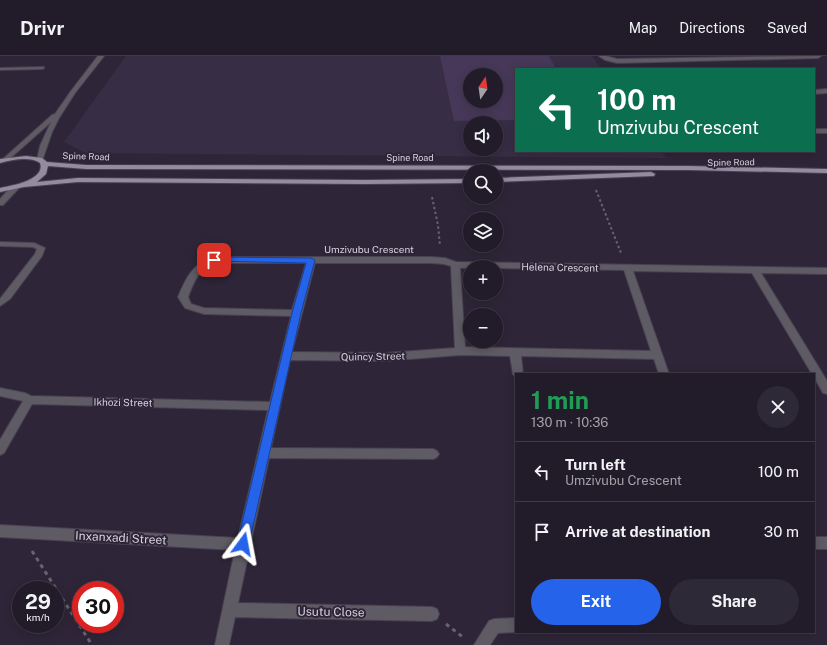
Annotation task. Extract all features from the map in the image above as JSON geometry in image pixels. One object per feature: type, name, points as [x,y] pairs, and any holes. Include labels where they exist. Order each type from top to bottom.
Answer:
[{"type":"main road","name":"Spine Road","points":[[2,161],[24,157],[42,162],[86,167],[674,168],[827,171]]},
{"type":"main road","points":[[24,185],[44,171],[42,162]]},
{"type":"main road","name":"Spine Road","points":[[503,180],[775,171]]},
{"type":"main road","points":[[0,190],[24,185],[78,180],[357,182],[463,181]]},
{"type":"street","points":[[42,162],[44,140],[63,107],[101,56]]},
{"type":"street","points":[[602,56],[607,59],[617,61],[818,56]]},
{"type":"street","points":[[815,92],[827,91]]},
{"type":"street","points":[[2,161],[63,107]]},
{"type":"street","points":[[815,131],[827,131]]},
{"type":"street","points":[[0,202],[16,187]]},
{"type":"street","name":"Umzivubu Crescent","points":[[296,313],[204,311],[188,306],[182,297],[194,272],[202,264],[214,260],[438,260],[455,265]]},
{"type":"street","points":[[222,645],[243,544],[286,356],[311,260]]},
{"type":"street","points":[[455,265],[460,351],[657,355]]},
{"type":"street","name":"Helena Crescent","points":[[455,265],[628,269],[827,271]]},
{"type":"street","points":[[628,269],[664,373]]},
{"type":"street","points":[[755,270],[827,390]]},
{"type":"street","name":"Quincy Street","points":[[286,356],[385,357],[460,351]]},
{"type":"street","points":[[515,352],[518,373]]},
{"type":"street","name":"Ikhozi Street","points":[[0,392],[25,397],[29,400],[275,406]]},
{"type":"street","points":[[0,450],[29,400]]},
{"type":"street","points":[[264,453],[433,454]]},
{"type":"street","name":"Inxanxadi Street","points":[[0,531],[243,544]]},
{"type":"street","points":[[815,543],[827,543]]},
{"type":"street","name":"Usutu Close","points":[[229,610],[432,614]]},
{"type":"street","points":[[481,645],[494,626],[515,625]]},
{"type":"lane","points":[[0,69],[42,68]]},
{"type":"lane","points":[[0,303],[7,297],[40,250],[39,246],[34,245],[2,247]]},
{"type":"path","points":[[596,190],[628,269]]},
{"type":"path","points":[[432,197],[438,225],[440,252],[438,260]]},
{"type":"path","points":[[19,532],[92,645]]},
{"type":"path","points":[[432,614],[466,640]]},
{"type":"shaded area","points":[[126,56],[592,56],[600,68],[515,68],[515,152],[662,152],[666,158],[86,153],[64,142]]},
{"type":"shaded area","points":[[440,56],[549,56],[555,68],[515,68],[515,120],[503,120],[503,116],[463,116],[463,121],[454,121]]},
{"type":"route","points":[[214,260],[311,260],[296,313],[243,544]]}]
